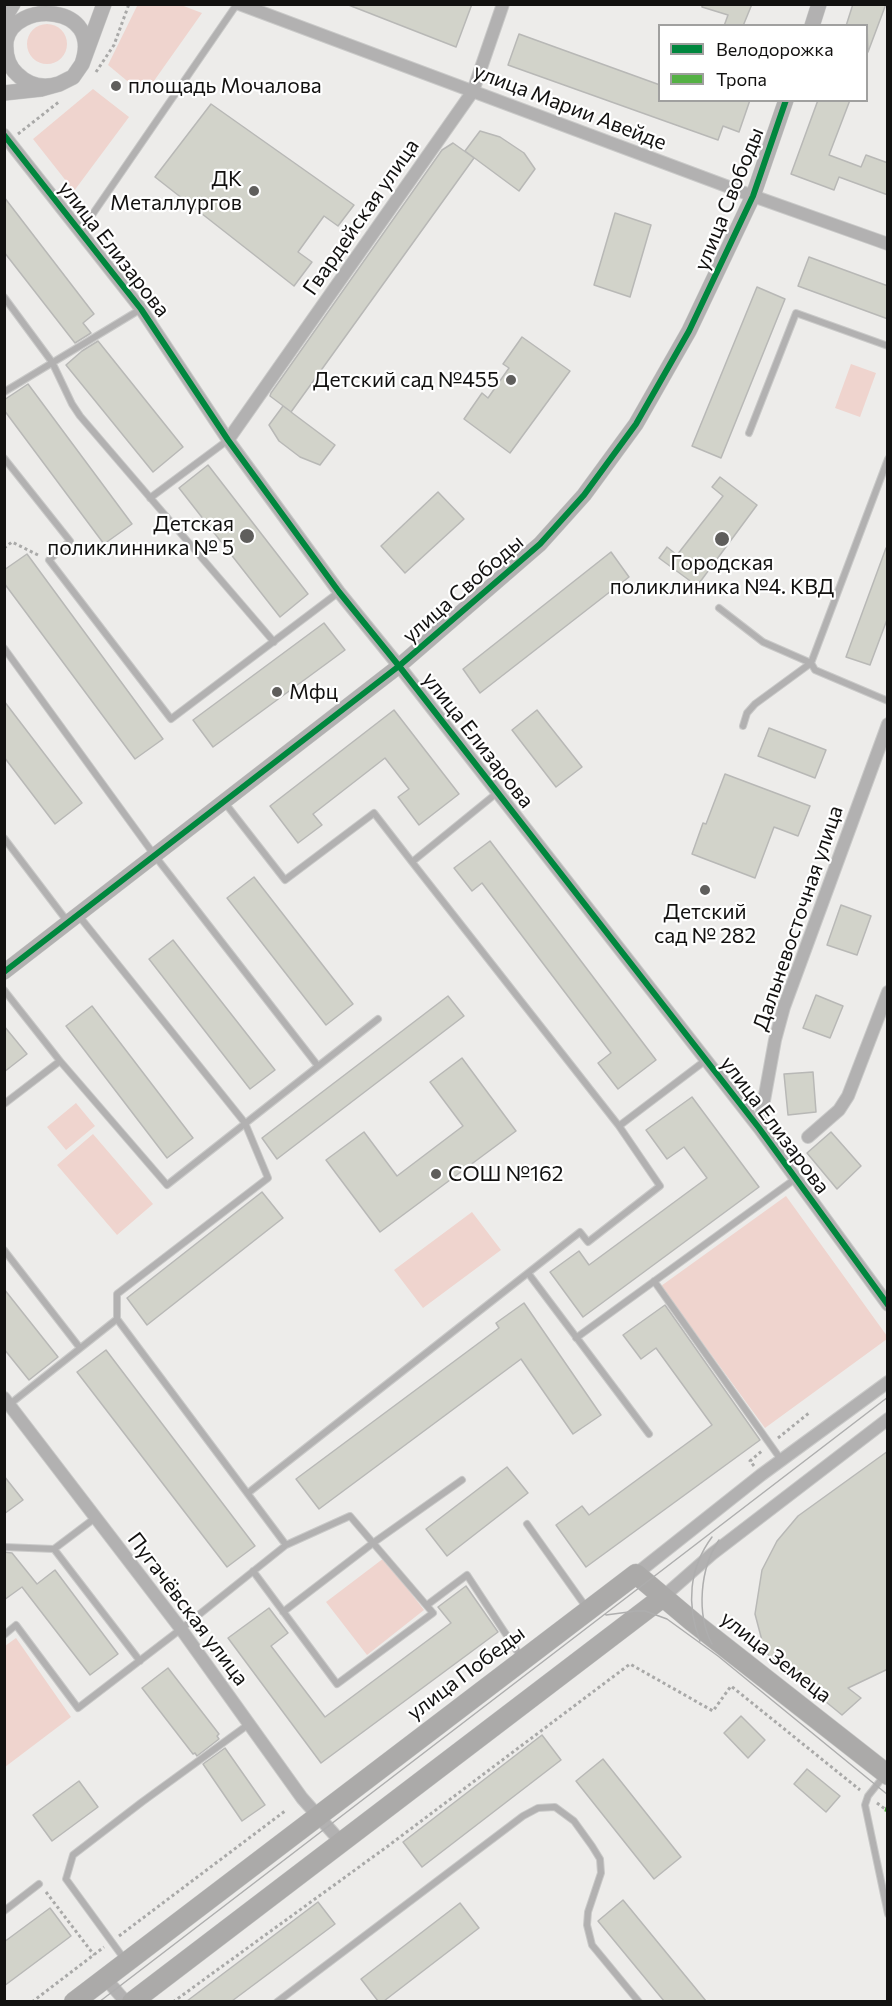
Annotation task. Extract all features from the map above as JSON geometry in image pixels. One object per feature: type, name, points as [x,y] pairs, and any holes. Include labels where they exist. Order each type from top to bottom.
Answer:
[{"type":"main road","name":"улица Земеца","points":[[636,1574],[663,1598],[887,1775]]},
{"type":"main road","name":"улица Победы","points":[[74,2001],[636,1574]]},
{"type":"main road","points":[[132,2001],[663,1598]]},
{"type":"street","points":[[4,93],[41,89],[60,84],[73,76],[83,59],[104,4]]},
{"type":"street","name":"улица Марии Авейде","points":[[238,4],[888,244]]},
{"type":"street","name":"Гвардейская улица","points":[[228,440],[473,92],[502,4]]},
{"type":"street","points":[[813,24],[819,4]]},
{"type":"street","points":[[60,84],[46,87],[32,85],[14,71],[8,60],[5,48],[7,26],[13,23],[18,7],[44,6],[71,15],[79,24],[84,35],[83,59]]},
{"type":"street","name":"улица Свободы","points":[[4,972],[399,666],[540,544],[584,495],[636,424],[689,331],[753,196],[785,102]]},
{"type":"street","name":"улица Елизарова","points":[[4,135],[141,309],[228,440],[339,592],[759,1128],[888,1305]]},
{"type":"street","name":"Дальневосточная улица","points":[[759,1128],[775,1040],[784,1007],[888,724]]},
{"type":"street","points":[[808,1137],[838,1110],[848,1096],[888,992]]},
{"type":"street","name":"улица Победы","points":[[636,1574],[888,1382]]},
{"type":"street","name":"Пугачёвская улица","points":[[7,1401],[181,1629],[302,1798],[341,1842]]},
{"type":"street","points":[[663,1598],[712,1554],[761,1515],[888,1419]]},
{"type":"street","points":[[105,1978],[126,2001]]},
{"type":"lane","points":[[80,232],[238,4]]},
{"type":"lane","points":[[4,297],[52,362],[80,416],[274,642]]},
{"type":"lane","points":[[4,392],[141,309]]},
{"type":"lane","points":[[748,433],[796,313],[888,346]]},
{"type":"lane","points":[[150,498],[228,440]]},
{"type":"lane","points":[[4,458],[70,541],[49,561],[171,719],[339,592]]},
{"type":"lane","points":[[744,726],[747,713],[755,704],[811,663],[888,459]]},
{"type":"lane","points":[[719,608],[763,642],[811,663],[815,670],[888,701]]},
{"type":"lane","points":[[4,648],[155,856],[318,1066]]},
{"type":"lane","points":[[412,862],[498,792]]},
{"type":"lane","points":[[224,803],[285,880],[374,813],[619,1126],[660,1186],[588,1242],[580,1232],[248,1494]]},
{"type":"lane","points":[[4,838],[245,1123],[268,1178],[117,1294],[117,1319],[286,1545]]},
{"type":"lane","points":[[4,990],[60,1061],[166,1185],[378,1019]]},
{"type":"lane","points":[[619,1126],[706,1060]]},
{"type":"lane","points":[[4,1104],[60,1061]]},
{"type":"lane","points":[[576,1338],[796,1178]]},
{"type":"lane","points":[[4,1250],[80,1348]]},
{"type":"lane","points":[[528,1273],[649,1434]]},
{"type":"lane","points":[[654,1281],[782,1461]]},
{"type":"lane","points":[[7,1401],[117,1319]]},
{"type":"lane","points":[[283,1612],[373,1543],[462,1480]]},
{"type":"lane","points":[[4,1635],[16,1625],[78,1708],[286,1545],[350,1516],[434,1613],[337,1684],[253,1571]]},
{"type":"lane","points":[[4,1547],[54,1549],[96,1518]]},
{"type":"lane","points":[[527,1524],[589,1610]]},
{"type":"lane","points":[[54,1549],[140,1661]]},
{"type":"lane","points":[[427,1605],[467,1575],[523,1660]]},
{"type":"lane","points":[[126,1961],[66,1879],[73,1855],[141,1802],[249,1724]]},
{"type":"lane","points":[[887,1775],[868,1796],[865,1805],[888,1914]]},
{"type":"lane","points":[[277,2001],[523,1816],[538,1808],[555,1808],[574,1821],[600,1859],[601,1873],[588,1912],[587,1925],[592,1946],[639,2001]]},
{"type":"lane","points":[[4,1911],[39,1884]]},
{"type":"path","points":[[114,45],[129,4]]},
{"type":"path","points":[[4,548],[12,542],[49,561]]},
{"type":"path","points":[[173,2001],[388,1846],[630,1665],[714,1711],[731,1686],[885,1809]]},
{"type":"path","points":[[32,2001],[285,1811]]},
{"type":"path","points":[[39,1884],[94,1955]]},
{"type":"shaded area","points":[[138,4],[181,5],[202,13],[144,95],[108,65]]},
{"type":"shaded area","points":[[47,24],[55,25],[61,30],[66,36],[66,52],[61,58],[55,63],[47,64],[39,63],[33,58],[28,52],[27,44],[28,36],[33,30],[39,25]]},
{"type":"shaded area","points":[[93,89],[129,117],[74,191],[33,139]]},
{"type":"shaded area","points":[[851,364],[876,373],[860,417],[835,408]]},
{"type":"shaded area","points":[[76,1103],[95,1126],[66,1150],[47,1127]]},
{"type":"shaded area","points":[[93,1134],[153,1204],[117,1235],[57,1165]]},
{"type":"shaded area","points":[[786,1196],[887,1339],[765,1428],[661,1286]]},
{"type":"shaded area","points":[[472,1212],[501,1250],[423,1308],[394,1270]]},
{"type":"shaded area","points":[[384,1558],[424,1610],[367,1655],[326,1602]]},
{"type":"shaded area","points":[[16,1638],[71,1717],[5,1767],[5,1646]]},
{"type":"building","points":[[346,4],[472,4],[456,47]]},
{"type":"building","points":[[702,4],[752,4],[744,24],[725,24],[728,15],[702,7]]},
{"type":"building","points":[[853,4],[886,4],[868,52],[868,24],[847,24]]},
{"type":"building","points":[[519,34],[658,84],[658,102],[749,102],[739,132],[723,126],[718,140],[508,65]]},
{"type":"building","points":[[817,102],[849,102],[829,155],[861,167],[866,155],[888,163],[888,195],[839,177],[834,190],[791,174]]},
{"type":"building","name":"ДК Металлургов","points":[[211,104],[354,205],[338,226],[324,216],[298,252],[312,262],[294,286],[155,177]]},
{"type":"building","points":[[480,131],[500,137],[524,153],[535,169],[519,191],[465,151]]},
{"type":"building","points":[[453,143],[474,158],[291,412],[335,445],[320,465],[300,457],[279,441],[269,425],[283,406],[290,411],[270,396],[271,393],[442,150]]},
{"type":"building","points":[[4,197],[94,314],[83,323],[91,333],[75,343],[4,252]]},
{"type":"building","points":[[615,213],[651,225],[630,297],[594,285]]},
{"type":"building","points":[[809,257],[888,286],[888,319],[798,286]]},
{"type":"building","points":[[757,287],[785,299],[721,458],[692,446]]},
{"type":"building","points":[[522,337],[570,371],[510,453],[464,419],[482,393],[488,398],[509,368],[503,364]]},
{"type":"building","points":[[98,341],[183,447],[153,472],[66,365]]},
{"type":"building","points":[[28,384],[132,524],[104,544],[4,410],[4,400]]},
{"type":"building","points":[[208,465],[308,594],[280,617],[179,488]]},
{"type":"building","points":[[720,477],[757,505],[697,586],[659,558],[667,547],[677,555],[723,496],[712,487]]},
{"type":"building","points":[[438,492],[464,519],[405,573],[381,546]]},
{"type":"building","points":[[886,548],[888,549],[888,617],[870,665],[846,657]]},
{"type":"building","points":[[611,552],[629,577],[480,693],[463,669]]},
{"type":"building","points":[[27,554],[163,739],[135,759],[4,583],[4,570]]},
{"type":"building","points":[[324,623],[345,650],[213,747],[193,720]]},
{"type":"building","points":[[4,701],[82,803],[55,824],[4,757]]},
{"type":"building","points":[[394,710],[459,794],[419,825],[398,797],[409,789],[385,758],[313,814],[322,825],[298,843],[270,806]]},
{"type":"building","points":[[537,710],[582,767],[556,787],[512,730]]},
{"type":"building","points":[[769,728],[826,750],[815,778],[758,756]]},
{"type":"building","points":[[725,774],[810,806],[798,836],[774,827],[755,878],[692,854]]},
{"type":"building","points":[[490,841],[656,1060],[618,1089],[598,1063],[611,1053],[482,883],[472,891],[454,868]]},
{"type":"building","points":[[254,877],[353,1004],[326,1025],[227,898]]},
{"type":"building","points":[[841,905],[871,916],[857,955],[827,945]]},
{"type":"building","points":[[173,940],[275,1070],[250,1089],[149,959]]},
{"type":"building","points":[[816,995],[843,1006],[830,1038],[803,1028]]},
{"type":"building","points":[[448,996],[464,1016],[277,1159],[262,1138]]},
{"type":"building","points":[[92,1006],[193,1138],[167,1158],[66,1026]]},
{"type":"building","points":[[4,1026],[27,1054],[4,1072]]},
{"type":"building","points":[[462,1058],[516,1131],[380,1232],[326,1160],[364,1132],[397,1176],[463,1126],[430,1082]]},
{"type":"building","points":[[813,1072],[816,1112],[788,1115],[784,1074]]},
{"type":"building","points":[[692,1097],[759,1187],[583,1317],[550,1272],[579,1251],[589,1265],[707,1178],[684,1147],[667,1159],[646,1130]]},
{"type":"building","points":[[831,1132],[861,1166],[837,1189],[807,1153]]},
{"type":"building","points":[[262,1192],[283,1218],[147,1325],[127,1298]]},
{"type":"building","points":[[4,1289],[58,1357],[29,1380],[4,1349]]},
{"type":"building","points":[[524,1303],[601,1415],[573,1434],[521,1359],[319,1509],[296,1479],[499,1328],[496,1323]]},
{"type":"building","points":[[665,1305],[760,1440],[586,1567],[556,1525],[582,1506],[589,1515],[712,1425],[656,1348],[641,1359],[623,1335]]},
{"type":"building","points":[[106,1350],[255,1546],[227,1567],[77,1372]]},
{"type":"building","points":[[888,1451],[888,1669],[848,1688],[861,1698],[842,1715],[765,1652],[755,1614],[762,1570],[777,1541],[798,1516]]},
{"type":"building","points":[[507,1467],[528,1493],[447,1556],[426,1529]]},
{"type":"building","points":[[4,1476],[23,1500],[4,1514]]},
{"type":"building","points":[[4,1552],[12,1553],[37,1584],[55,1570],[118,1654],[90,1675],[22,1587],[4,1600]]},
{"type":"building","points":[[466,1586],[498,1632],[321,1763],[228,1638],[269,1608],[288,1633],[271,1646],[325,1717],[451,1623],[438,1607]]},
{"type":"building","points":[[168,1668],[219,1734],[217,1736],[219,1739],[197,1756],[193,1754],[142,1688]]},
{"type":"building","points":[[741,1716],[765,1740],[748,1758],[724,1733]]},
{"type":"building","points":[[542,1735],[561,1760],[422,1867],[403,1842]]},
{"type":"building","points":[[225,1748],[265,1805],[242,1821],[203,1764]]},
{"type":"building","points":[[603,1759],[681,1857],[654,1879],[576,1781]]},
{"type":"building","points":[[807,1769],[840,1796],[826,1812],[794,1784]]},
{"type":"building","points":[[79,1781],[98,1807],[52,1841],[33,1815]]},
{"type":"building","points":[[623,1900],[706,2001],[664,2001],[598,1921]]},
{"type":"building","points":[[318,1902],[335,1924],[232,2001],[187,2001]]},
{"type":"building","points":[[460,1903],[479,1928],[384,2001],[378,2001],[361,1979]]},
{"type":"building","points":[[50,1908],[71,1936],[4,1986],[4,1942]]},
{"type":"tram line","points":[[99,2002],[888,1397]]},
{"type":"tram line","points":[[700,1641],[693,1614],[692,1587],[698,1561],[712,1537]]},
{"type":"tram line","points":[[712,1644],[704,1619],[702,1591],[708,1564],[719,1540]]},
{"type":"tram line","points":[[606,1615],[645,1611],[667,1619],[718,1656],[888,1795]]},
{"type":"cycle path","points":[[4,972],[399,666],[540,544],[584,495],[636,424],[689,331],[753,196],[785,102]]},
{"type":"cycle path","points":[[4,135],[141,309],[228,440],[339,592],[759,1128],[888,1305]]},
{"type":"place","name":"площадь Мочалова","points":[[116,86]]},
{"type":"place","name":"ДК Металлургов","points":[[254,191]]},
{"type":"place","name":"Детский сад №455","points":[[511,380]]},
{"type":"place","name":"Детская поликлинника № 5","points":[[247,536]]},
{"type":"place","name":"Городская поликлиника №4. КВД","points":[[722,539]]},
{"type":"place","name":"Мфц","points":[[277,692]]},
{"type":"place","name":"Детский сад № 282","points":[[705,890]]},
{"type":"place","name":"СОШ №162","points":[[436,1174]]}]
